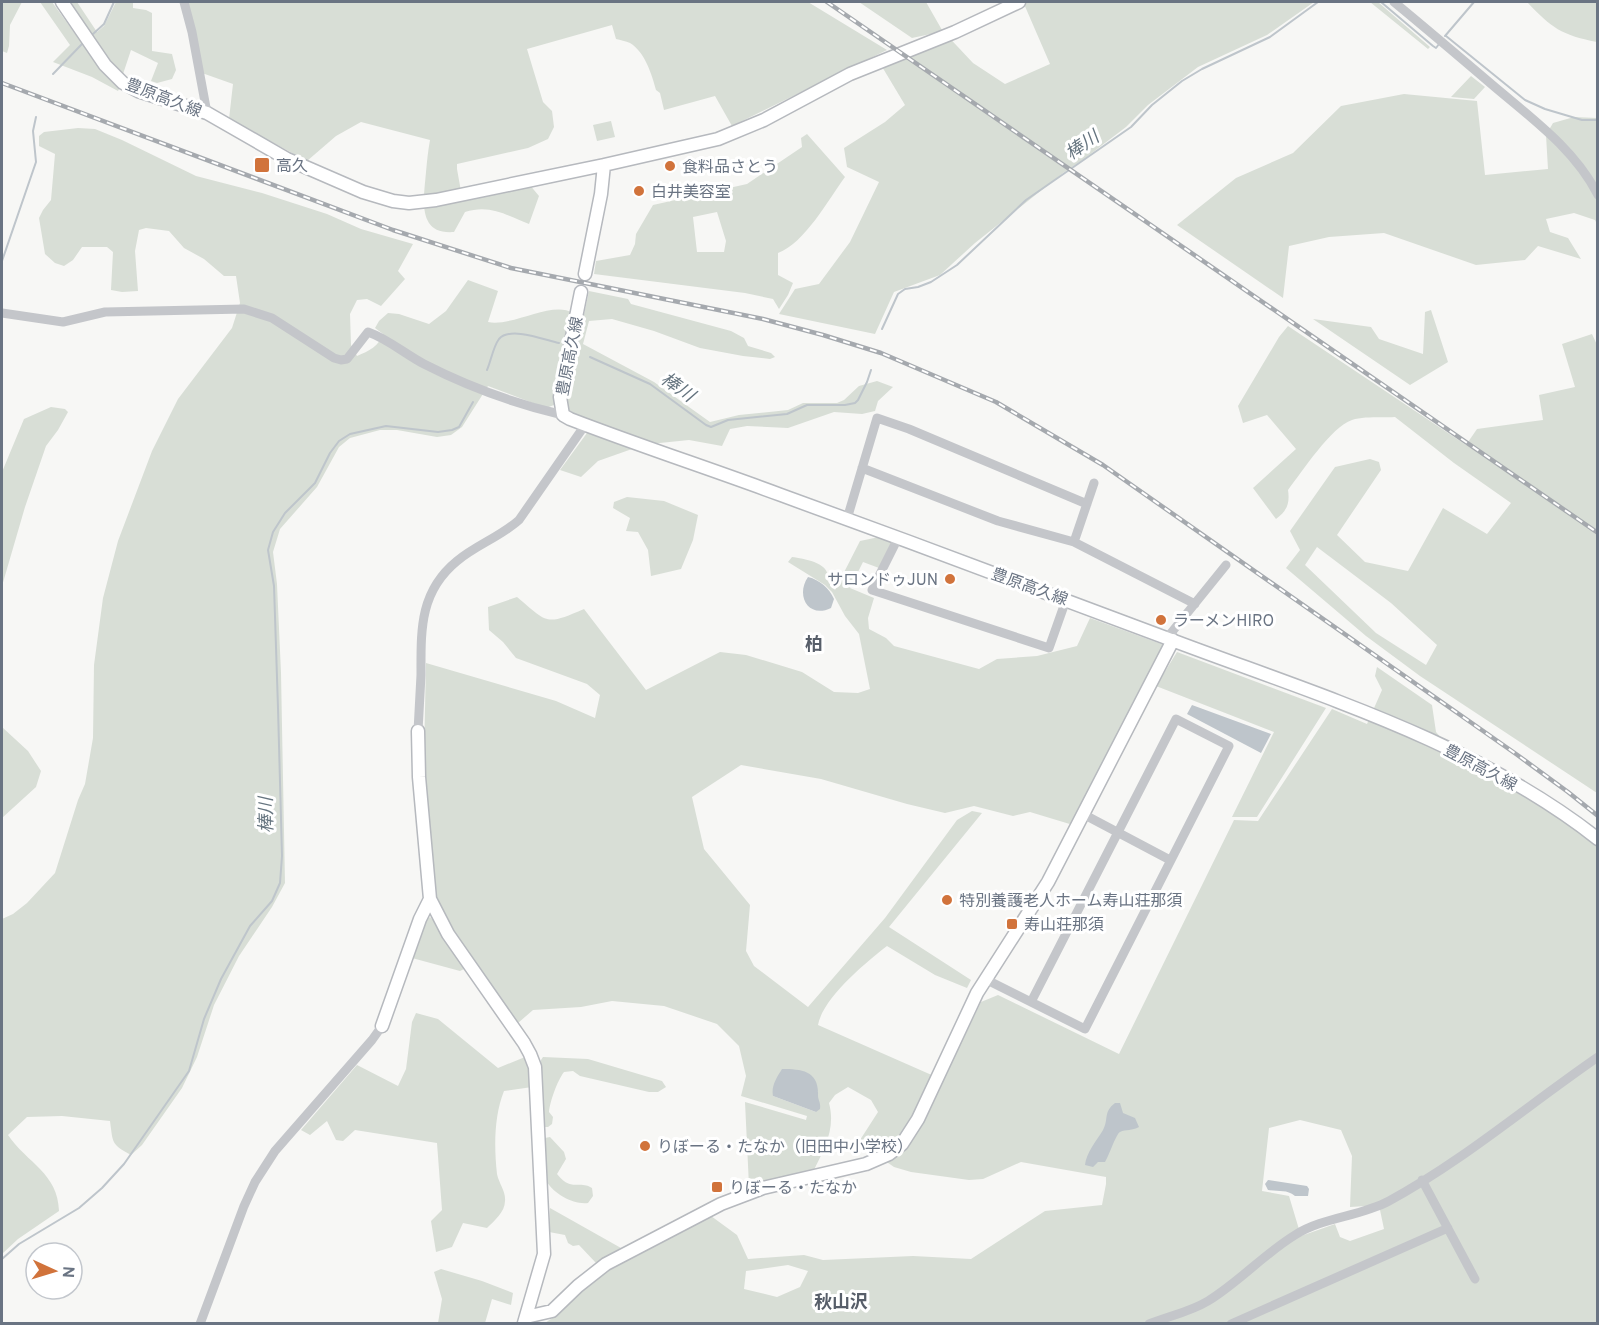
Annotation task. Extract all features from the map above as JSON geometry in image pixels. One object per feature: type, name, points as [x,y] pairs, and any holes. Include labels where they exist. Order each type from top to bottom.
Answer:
[{"type":"street","name":"豊原高久線","points":[[62,2],[105,65],[123,83],[138,91],[207,113],[309,169],[363,192],[409,203],[436,200],[604,165],[696,145],[725,136],[764,120],[850,74],[956,32],[1019,2]]},
{"type":"street","points":[[184,2],[207,113]]},
{"type":"street","points":[[1394,2],[1543,127],[1576,162],[1598,195]]},
{"type":"street","points":[[585,274],[601,194],[604,165]]},
{"type":"street","name":"豊原高久線","points":[[581,292],[560,397],[563,415],[1375,715],[1513,783],[1569,817],[1598,839]]},
{"type":"street","points":[[2,314],[63,322],[105,312],[244,309],[272,318],[334,358],[347,359],[368,332],[424,364],[470,384],[563,415]]},
{"type":"street","points":[[847,519],[877,418],[909,429],[1087,504]]},
{"type":"street","points":[[525,1320],[542,1265],[544,1241],[534,1067],[524,1043],[448,934],[430,899],[419,777],[421,635],[424,611],[437,581],[457,560],[505,532],[519,520],[585,425]]},
{"type":"street","points":[[862,468],[998,521],[1074,542],[1195,604]]},
{"type":"street","points":[[1074,542],[1094,483]]},
{"type":"street","points":[[898,538],[872,590],[1049,648],[1066,600]]},
{"type":"street","points":[[525,1320],[552,1311],[606,1264],[721,1204],[763,1188],[866,1164],[903,1144],[918,1119],[985,979],[1048,882],[1170,639],[1226,565]]},
{"type":"street","points":[[985,979],[1031,1002],[1085,1029],[1229,746],[1176,719],[1031,1002]]},
{"type":"street","points":[[1083,814],[1170,860]]},
{"type":"street","points":[[200,1323],[255,1182],[275,1151],[382,1026],[420,919],[430,899]]},
{"type":"street","points":[[1149,1323],[1188,1311],[1209,1300],[1295,1235],[1311,1227],[1380,1205],[1489,1136],[1541,1096],[1598,1057]]},
{"type":"street","points":[[1422,1180],[1475,1279]]},
{"type":"street","points":[[1231,1323],[1448,1228]]},
{"type":"shaded area","points":[[2,2],[22,2],[10,25],[7,53],[2,51]]},
{"type":"shaded area","points":[[40,2],[52,2],[100,68],[120,87],[118,91],[92,77],[53,62],[70,45]]},
{"type":"shaded area","points":[[70,2],[77,2],[97,32],[104,26],[116,2],[133,2],[133,8],[152,13],[152,51],[172,54],[176,70],[172,79],[157,83],[151,81],[158,63],[131,50],[123,74],[112,65]]},
{"type":"shaded area","points":[[188,2],[808,2],[887,50],[732,126],[715,96],[664,110],[660,93],[656,90],[644,58],[630,43],[616,39],[612,25],[527,49],[543,102],[552,111],[554,127],[548,139],[528,148],[457,164],[457,169],[462,197],[529,184],[539,196],[529,224],[498,212],[482,209],[465,212],[454,232],[442,231],[433,227],[425,212],[424,192],[430,140],[361,122],[336,136],[307,161],[229,119],[233,84],[202,73]]},
{"type":"shaded area","points":[[859,2],[926,2],[942,30],[973,63],[1005,84],[1050,64],[1024,4],[1029,2],[1314,2],[1267,35],[1198,67],[1148,105],[1126,127],[1063,173],[975,243],[940,275],[894,292],[875,334],[779,314],[795,289],[819,284],[850,242],[879,182],[847,167],[844,148],[885,122],[905,105],[881,65],[940,32],[912,38]]},
{"type":"shaded area","points":[[1370,2],[1378,2],[1430,47],[1428,49]]},
{"type":"shaded area","points":[[1527,2],[1597,2],[1597,42],[1558,29]]},
{"type":"shaded area","points":[[1471,76],[1485,87],[1474,99],[1451,97]]},
{"type":"shaded area","points":[[1404,94],[1477,101],[1485,175],[1548,169],[1546,135],[1553,123],[1574,117],[1597,118],[1597,224],[1595,220],[1574,213],[1546,219],[1550,232],[1568,238],[1581,259],[1538,246],[1525,260],[1476,265],[1384,233],[1329,237],[1289,246],[1283,298],[1177,225],[1236,178],[1293,153],[1341,106]]},
{"type":"shaded area","points":[[611,121],[615,137],[597,141],[593,125]]},
{"type":"shaded area","points":[[78,128],[95,129],[196,176],[262,193],[327,214],[361,229],[413,244],[398,271],[405,279],[381,306],[367,299],[357,300],[350,314],[351,345],[357,356],[379,342],[383,334],[375,328],[388,313],[399,314],[429,324],[446,311],[468,280],[498,291],[488,322],[509,321],[543,311],[564,310],[573,313],[554,405],[546,408],[488,386],[462,427],[451,435],[437,437],[397,430],[380,430],[350,438],[339,447],[317,487],[280,529],[273,552],[277,584],[281,673],[285,883],[239,956],[214,1005],[197,1057],[182,1088],[142,1145],[131,1155],[114,1142],[110,1121],[62,1116],[27,1117],[8,1135],[47,1178],[57,1198],[59,1211],[18,1239],[2,1254],[2,919],[27,903],[55,873],[85,784],[93,738],[94,665],[103,598],[118,541],[152,451],[178,399],[232,328],[240,303],[236,276],[224,276],[204,259],[184,248],[169,231],[146,228],[139,230],[135,251],[138,291],[111,290],[113,252],[107,247],[82,247],[73,260],[64,266],[55,263],[45,254],[39,218],[51,200],[55,154],[39,146],[39,136],[44,132]]},
{"type":"shaded area","points":[[807,134],[845,177],[807,231],[788,248],[778,253],[778,275],[793,283],[779,309],[773,299],[745,293],[594,274],[596,261],[630,255],[636,234],[653,205],[747,184],[802,147],[801,138]],"holes":[[[717,212],[726,241],[724,252],[697,252],[693,217]]]},
{"type":"shaded area","points":[[589,291],[628,299],[631,304],[731,331],[744,338],[748,346],[771,353],[775,357],[770,359],[743,356],[700,348],[612,319],[589,321],[583,344],[654,382],[710,422],[739,415],[788,410],[803,403],[837,403],[844,400],[859,386],[877,381],[893,387],[878,401],[875,411],[862,414],[834,412],[788,428],[747,426],[730,429],[722,446],[689,440],[650,444],[576,415],[568,409],[567,395]]},
{"type":"shaded area","points":[[1431,310],[1448,362],[1410,385],[1313,319],[1371,327],[1379,339],[1423,354],[1425,312]]},
{"type":"shaded area","points":[[1288,326],[1466,445],[1477,429],[1543,420],[1539,395],[1575,387],[1562,344],[1592,334],[1598,347],[1597,793],[1420,676],[1366,636],[1286,568],[1300,550],[1290,531],[1335,467],[1370,459],[1379,462],[1381,470],[1337,535],[1365,562],[1408,571],[1443,508],[1487,534],[1511,503],[1454,463],[1395,417],[1367,418],[1352,420],[1344,424],[1326,440],[1288,490],[1287,506],[1276,519],[1253,488],[1296,449],[1267,415],[1243,423],[1238,406],[1279,337]],"holes":[[[1317,547],[1391,603],[1437,645],[1426,665],[1376,633],[1305,565]]]},
{"type":"shaded area","points":[[51,407],[65,409],[68,412],[46,446],[2,586],[2,472],[24,419]]},
{"type":"shaded area","points":[[587,433],[632,449],[598,461],[581,477],[560,470]]},
{"type":"shaded area","points":[[627,497],[664,501],[698,515],[693,540],[681,569],[651,576],[648,550],[638,532],[626,531],[630,518],[613,508],[614,502]]},
{"type":"shaded area","points":[[879,537],[892,541],[879,568],[863,562],[850,588],[874,598],[868,618],[869,629],[886,638],[894,646],[979,669],[997,659],[1037,656],[1077,646],[1090,618],[1164,645],[1073,825],[1030,812],[1013,816],[974,806],[945,813],[821,779],[741,765],[692,797],[704,849],[750,905],[746,951],[754,966],[808,1007],[885,918],[957,820],[972,811],[982,813],[889,927],[971,980],[967,988],[935,975],[887,946],[857,971],[836,993],[821,1015],[818,1025],[943,1080],[981,1002],[998,995],[1119,1054],[1234,820],[1258,821],[1332,709],[1367,724],[1382,690],[1375,676],[1377,667],[1432,705],[1436,732],[1463,763],[1508,785],[1565,820],[1597,845],[1597,1323],[545,1323],[608,1269],[711,1216],[737,1235],[748,1259],[804,1255],[823,1260],[913,1256],[971,1259],[1045,1211],[1102,1205],[1106,1177],[1021,1162],[983,1179],[969,1180],[911,1172],[894,1167],[865,1147],[860,1140],[878,1112],[871,1100],[848,1087],[835,1095],[829,1103],[830,1130],[813,1172],[749,1186],[745,1102],[806,1120],[807,1116],[741,1096],[746,1076],[739,1046],[717,1024],[664,1006],[612,1001],[581,1007],[533,1010],[518,1023],[450,928],[435,894],[424,756],[426,663],[556,701],[595,718],[600,695],[587,684],[516,658],[489,630],[488,607],[517,597],[542,617],[554,620],[584,609],[646,690],[720,652],[746,655],[802,672],[834,692],[858,693],[870,689],[859,634],[845,616],[832,592],[825,585],[788,562],[792,557],[822,566],[827,574],[827,580],[835,590],[860,541]],"holes":[[[818,1091],[816,1112],[773,1096]],[[1300,1120],[1341,1130],[1352,1156],[1350,1207],[1366,1206],[1380,1210],[1384,1229],[1350,1241],[1340,1237],[1335,1224],[1301,1236],[1289,1196],[1262,1191],[1269,1128]],[[788,1265],[808,1271],[800,1287],[777,1297],[744,1289],[746,1271]]]},
{"type":"shaded area","points":[[808,577],[820,582],[830,591],[834,599],[831,608],[823,611],[816,610],[806,604],[803,591]]},
{"type":"shaded area","points":[[1177,652],[1326,708],[1257,817],[1232,817],[1274,732],[1156,686]]},
{"type":"shaded area","points":[[1192,705],[1271,734],[1261,753],[1187,714]]},
{"type":"shaded area","points":[[2,727],[28,751],[41,771],[36,787],[2,818]]},
{"type":"shaded area","points":[[430,917],[446,943],[466,968],[460,971],[412,958],[426,920]]},
{"type":"shaded area","points":[[416,1013],[438,1019],[498,1068],[525,1057],[531,1066],[532,1087],[504,1091],[498,1111],[495,1153],[497,1174],[505,1197],[503,1209],[487,1228],[463,1223],[452,1247],[436,1252],[431,1221],[442,1210],[437,1143],[355,1130],[343,1141],[336,1140],[327,1121],[310,1135],[301,1130],[357,1065],[398,1086],[406,1069],[412,1022]]},
{"type":"shaded area","points":[[543,1057],[588,1059],[662,1081],[666,1087],[658,1092],[649,1092],[580,1076],[573,1071],[564,1072],[556,1086],[551,1103],[549,1112],[553,1117],[552,1124],[542,1127],[541,1060]]},
{"type":"shaded area","points":[[782,1069],[802,1071],[812,1076],[818,1087],[820,1109],[816,1112],[773,1096],[776,1078]]},
{"type":"shaded area","points":[[1115,1103],[1120,1103],[1123,1113],[1135,1118],[1139,1127],[1118,1134],[1105,1162],[1098,1162],[1093,1167],[1085,1165],[1090,1151],[1105,1126],[1109,1109]]},
{"type":"shaded area","points":[[550,1137],[564,1152],[566,1159],[557,1174],[567,1183],[592,1188],[593,1196],[588,1203],[565,1198],[554,1191],[547,1182],[545,1138]]},
{"type":"shaded area","points":[[1268,1180],[1307,1186],[1308,1196],[1295,1196],[1268,1190],[1265,1184]]},
{"type":"shaded area","points":[[550,1208],[621,1248],[596,1263],[579,1245],[573,1246],[568,1243],[565,1235],[549,1232]]},
{"type":"shaded area","points":[[441,1269],[513,1293],[511,1305],[492,1299],[485,1323],[438,1323],[442,1299],[434,1272]]},
{"type":"waterway","points":[[93,34],[104,24],[114,2]]},
{"type":"waterway","name":"棒川","points":[[882,329],[898,294],[905,289],[931,282],[957,265],[1026,200],[1131,127],[1152,105],[1182,81],[1270,37],[1318,2]]},
{"type":"waterway","name":"棒川","points":[[1381,2],[1433,46],[1436,48],[1439,44]]},
{"type":"waterway","name":"棒川","points":[[1445,36],[1474,2]]},
{"type":"waterway","points":[[1446,36],[1525,100],[1545,109],[1582,120],[1598,120]]},
{"type":"waterway","points":[[53,74],[82,44]]},
{"type":"waterway","points":[[2,261],[36,162],[33,131],[36,117]]},
{"type":"waterway","name":"棒川","points":[[487,370],[497,342],[504,335],[519,334],[559,343]]},
{"type":"waterway","name":"棒川","points":[[590,357],[650,384],[711,427],[728,420],[787,414],[807,405],[855,403],[871,370]]},
{"type":"waterway","name":"棒川","points":[[2,1259],[19,1244],[79,1208],[124,1164],[189,1071],[204,1019],[221,979],[250,926],[272,901],[280,883],[282,856],[274,586],[268,550],[273,532],[285,513],[315,483],[330,453],[339,441],[350,434],[386,426],[438,432],[452,430],[459,427],[473,402]]},
{"type":"railway","points":[[827,2],[1598,533]]},
{"type":"railway","points":[[2,83],[393,230],[511,268],[763,319],[823,335],[881,353],[996,402],[1103,465],[1516,754],[1598,816]]},
{"type":"place","name":"高久","points":[[262,165]]},
{"type":"place","name":"食料品さとう","points":[[670,166]]},
{"type":"place","name":"白井美容室","points":[[639,191]]},
{"type":"place","name":"サロンドゥJUN","points":[[950,579]]},
{"type":"place","name":"ラーメンHIRO","points":[[1161,620]]},
{"type":"place","name":"特別養護老人ホーム寿山荘那須","points":[[947,900]]},
{"type":"place","name":"寿山荘那須","points":[[1012,924]]},
{"type":"place","name":"りぼーる・たなか（旧田中小学校）","points":[[645,1146]]},
{"type":"place","name":"りぼーる・たなか","points":[[717,1187]]},
{"type":"district","name":"柏","points":[[814,644]]},
{"type":"district","name":"秋山沢","points":[[841,1302]]}]
